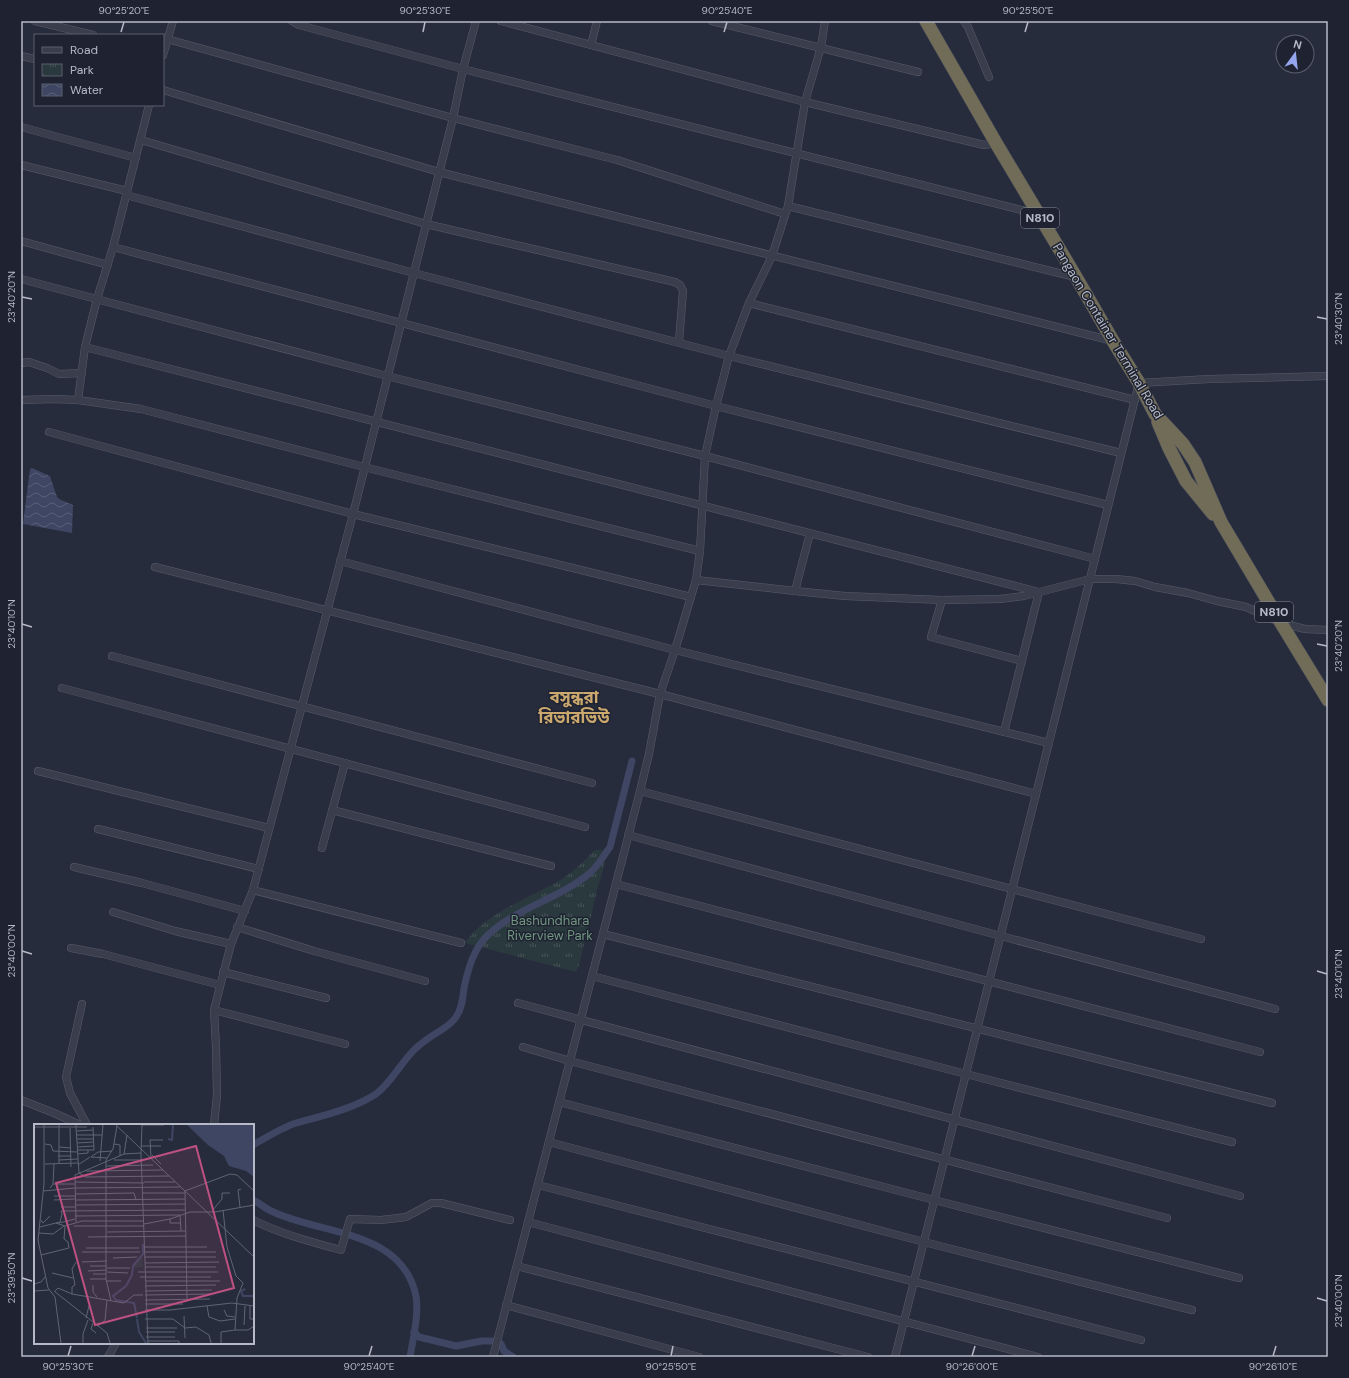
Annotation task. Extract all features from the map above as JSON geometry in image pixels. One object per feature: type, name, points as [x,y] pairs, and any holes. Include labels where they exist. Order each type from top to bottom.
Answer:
[{"type":"highway","name":"Pangaon Container Terminal Road","points":[[926,21],[1112,341],[1139,383],[1186,481],[1221,522],[1281,623]]},
{"type":"highway","name":"N810","points":[[1281,623],[1328,700]]},
{"type":"street","points":[[35,21],[89,34]]},
{"type":"street","points":[[164,50],[173,21]]},
{"type":"street","points":[[292,21],[306,27],[463,69],[1038,214]]},
{"type":"street","points":[[214,1124],[217,1095],[214,1010],[223,972],[230,944],[254,890],[258,869],[353,514],[476,21]]},
{"type":"street","points":[[501,21],[805,102],[984,146],[996,143]]},
{"type":"street","points":[[591,45],[597,21]]},
{"type":"street","points":[[712,21],[918,72]]},
{"type":"street","points":[[494,1357],[506,1305],[640,791],[649,754],[660,694],[696,580],[704,505],[706,456],[716,406],[729,356],[748,303],[772,256],[788,206],[805,102],[821,47],[824,21]]},
{"type":"street","points":[[964,21],[968,27],[989,77]]},
{"type":"street","points":[[167,39],[453,118],[617,160],[785,214]]},
{"type":"street","points":[[21,56],[34,59]]},
{"type":"street","points":[[164,90],[439,172],[1112,341]]},
{"type":"street","points":[[78,400],[85,347],[97,299],[113,247],[149,106]]},
{"type":"street","points":[[21,127],[136,158]]},
{"type":"street","points":[[141,140],[426,224],[680,285],[684,291],[679,342]]},
{"type":"street","points":[[21,164],[414,273],[729,356],[1122,453]]},
{"type":"street","points":[[788,206],[1076,277]]},
{"type":"street","points":[[21,241],[108,265]]},
{"type":"street","points":[[113,247],[716,406],[1108,505]]},
{"type":"street","points":[[21,280],[387,376],[706,456],[1095,559]]},
{"type":"street","points":[[748,303],[1135,400]]},
{"type":"street","points":[[85,347],[1039,592]]},
{"type":"street","points":[[21,363],[29,362],[59,374],[82,373]]},
{"type":"street","points":[[895,1357],[1139,383],[1209,379],[1328,376]]},
{"type":"street","points":[[21,400],[78,400],[140,409],[700,551]]},
{"type":"street","points":[[49,432],[353,514],[690,597]]},
{"type":"street","points":[[795,591],[810,533]]},
{"type":"street","points":[[340,561],[675,650],[1049,743]]},
{"type":"street","points":[[155,566],[660,694],[1036,794]]},
{"type":"street","points":[[696,580],[845,596],[942,600],[1000,599],[1024,596],[1090,579],[1116,579],[1135,581],[1155,587],[1188,593],[1246,607],[1281,623],[1305,629],[1328,630]]},
{"type":"street","points":[[1004,732],[1039,592]]},
{"type":"street","points":[[942,600],[931,637],[1022,661]]},
{"type":"street","points":[[112,656],[592,783]]},
{"type":"street","points":[[62,688],[585,827]]},
{"type":"street","points":[[322,848],[345,763]]},
{"type":"street","points":[[38,771],[269,828]]},
{"type":"street","points":[[640,791],[1201,940]]},
{"type":"street","points":[[332,810],[551,866]]},
{"type":"street","points":[[98,829],[258,869]]},
{"type":"street","points":[[628,835],[1276,1009]]},
{"type":"street","points":[[74,867],[142,883],[245,911]]},
{"type":"street","points":[[616,884],[1260,1052]]},
{"type":"street","points":[[254,890],[461,943]]},
{"type":"street","points":[[113,912],[174,931],[230,944]]},
{"type":"street","points":[[237,927],[314,951],[425,981]]},
{"type":"street","points":[[603,934],[1272,1103]]},
{"type":"street","points":[[71,948],[103,954],[220,985]]},
{"type":"street","points":[[223,972],[326,998]]},
{"type":"street","points":[[592,976],[1232,1142]]},
{"type":"street","points":[[518,1003],[1240,1196]]},
{"type":"street","points":[[82,1004],[66,1077],[70,1093],[87,1124]]},
{"type":"street","points":[[214,1010],[345,1044]]},
{"type":"street","points":[[524,1047],[570,1061],[1167,1218]]},
{"type":"street","points":[[21,1100],[78,1124]]},
{"type":"street","points":[[559,1102],[1239,1278]]},
{"type":"street","points":[[549,1142],[924,1242],[1192,1310]]},
{"type":"street","points":[[538,1185],[1141,1340]]},
{"type":"street","points":[[254,1220],[267,1227],[341,1250],[350,1219],[382,1220],[406,1217],[432,1203],[442,1202],[510,1220]]},
{"type":"street","points":[[528,1222],[1038,1357]]},
{"type":"street","points":[[517,1266],[868,1357]]},
{"type":"street","points":[[506,1305],[699,1357]]},
{"type":"street","points":[[108,1357],[115,1344]]},
{"type":"green space","name":"Bashundhara Riverview Park","points":[[595,850],[601,850],[606,853],[603,870],[576,972],[465,943],[484,923],[510,906],[562,879]]},
{"type":"water","points":[[32,468],[50,476],[57,497],[73,505],[72,533],[23,524],[30,469]]},
{"type":"waterway","points":[[254,1144],[288,1126],[346,1108],[366,1100],[376,1094],[387,1084],[416,1048],[427,1039],[444,1029],[454,1020],[461,1007],[464,988],[472,959],[479,945],[484,939],[500,925],[513,917],[578,882],[593,870],[610,847],[632,761]]},
{"type":"waterway","points":[[254,1201],[271,1211],[291,1219],[357,1237],[377,1246],[394,1258],[408,1274],[416,1296],[416,1319],[410,1357]]},
{"type":"waterway","points":[[414,1332],[419,1337],[456,1346],[482,1341],[495,1341],[501,1344],[504,1351],[513,1357]]},
{"type":"district","name":"বসুন্ধরা রিভারভিউ","points":[[574,707]]}]
